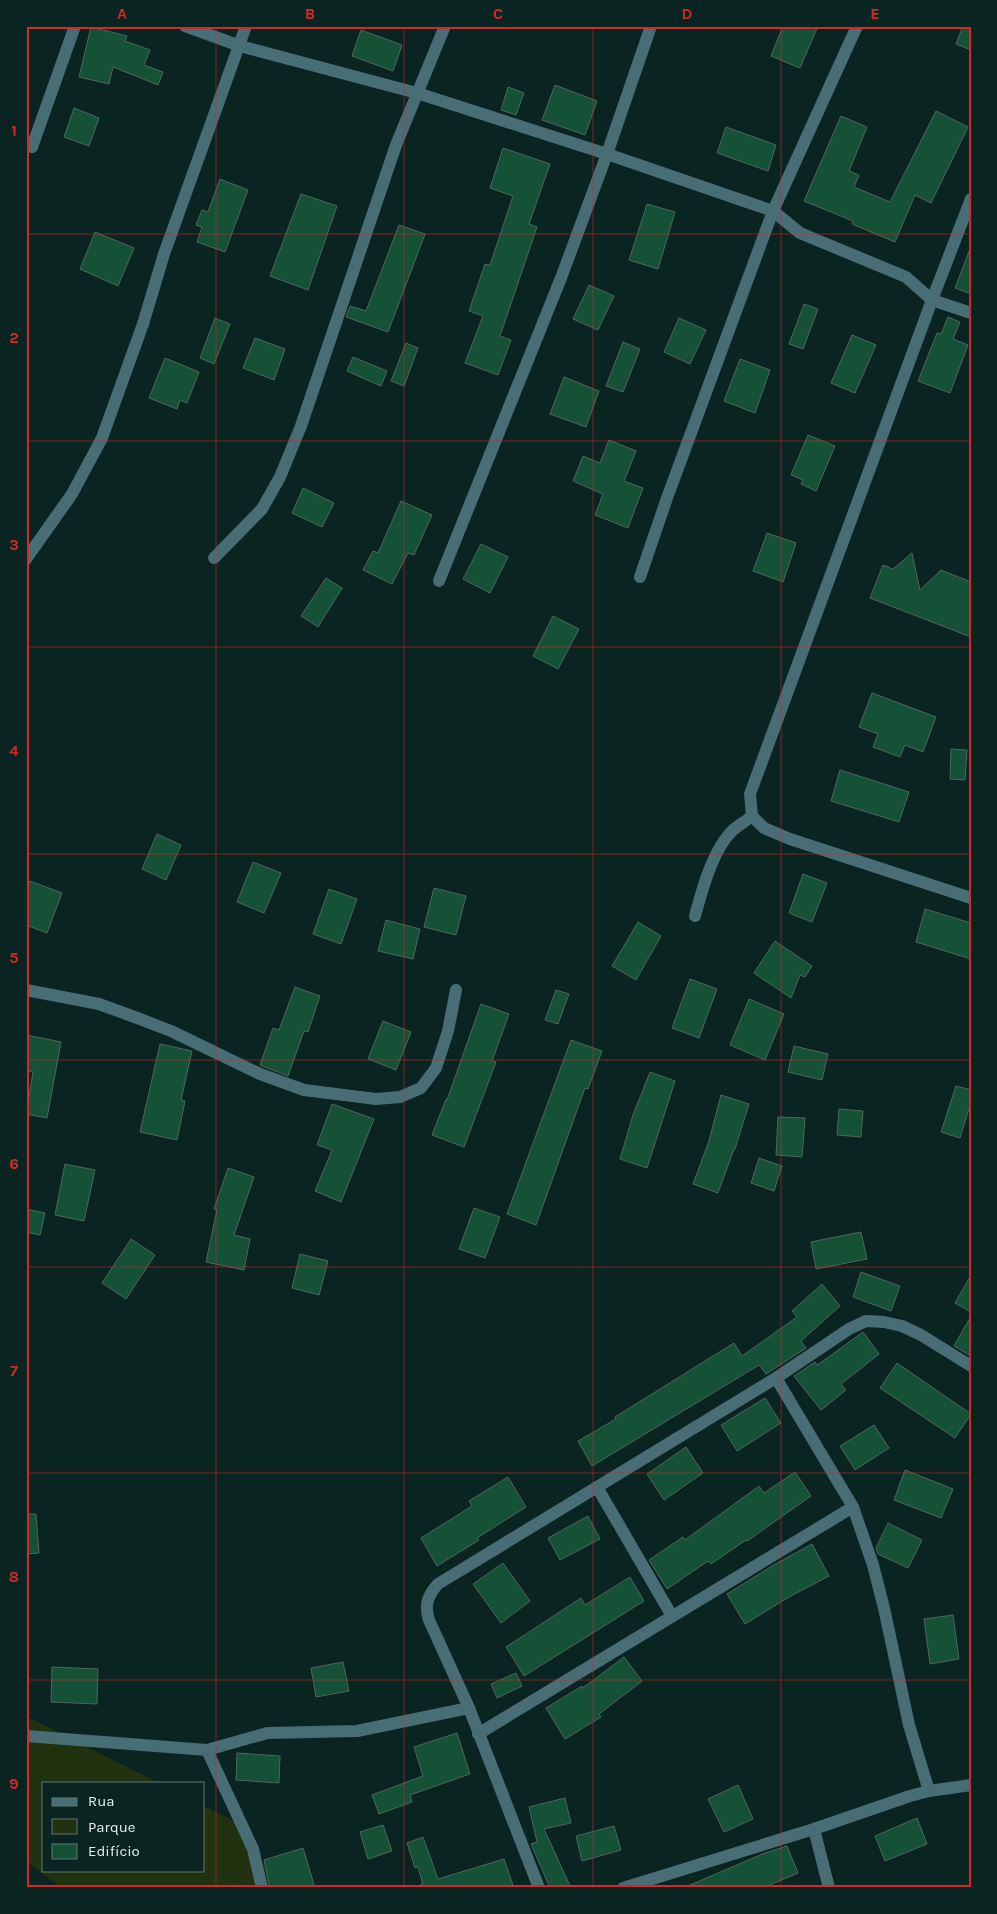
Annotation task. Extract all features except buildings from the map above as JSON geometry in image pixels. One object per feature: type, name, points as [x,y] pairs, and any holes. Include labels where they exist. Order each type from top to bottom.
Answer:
[{"type":"street","points":[[32,147],[74,26]]},
{"type":"street","points":[[185,26],[240,46],[417,93],[607,154],[772,211],[800,233],[906,277],[932,300],[971,314]]},
{"type":"street","points":[[26,559],[72,494],[102,438],[143,324],[164,254],[246,26]]},
{"type":"street","points":[[214,558],[262,508],[280,477],[300,426],[396,145],[445,26]]},
{"type":"street","points":[[439,581],[532,354],[607,154],[651,26]]},
{"type":"street","points":[[640,577],[772,211],[857,26]]},
{"type":"street","points":[[971,199],[750,794],[752,816],[764,828],[790,839],[971,898]]},
{"type":"street","points":[[695,916],[707,874],[718,852],[732,831],[752,816]]},
{"type":"street","points":[[26,990],[99,1004],[171,1031],[260,1074],[304,1090],[376,1099],[400,1097],[421,1088],[436,1068],[448,1030],[456,990]]},
{"type":"street","points":[[539,1888],[469,1708],[428,1620],[426,1601],[431,1592],[438,1584],[776,1378],[849,1329],[866,1321],[902,1326],[921,1335],[971,1366]]},
{"type":"street","points":[[776,1378],[853,1507],[873,1565],[909,1725],[929,1792]]},
{"type":"street","points":[[597,1487],[672,1616]]},
{"type":"street","points":[[478,1734],[853,1507]]},
{"type":"street","points":[[26,1736],[114,1741],[207,1750],[268,1733],[357,1731],[469,1708]]},
{"type":"street","points":[[207,1750],[253,1849],[262,1888]]},
{"type":"street","points":[[623,1888],[929,1792],[971,1785]]},
{"type":"street","points":[[814,1829],[828,1888]]},
{"type":"green space","points":[[26,1716],[157,1782],[42,1782],[42,1872],[205,1872],[205,1806],[248,1828],[273,1888],[61,1888],[26,1861]]}]
